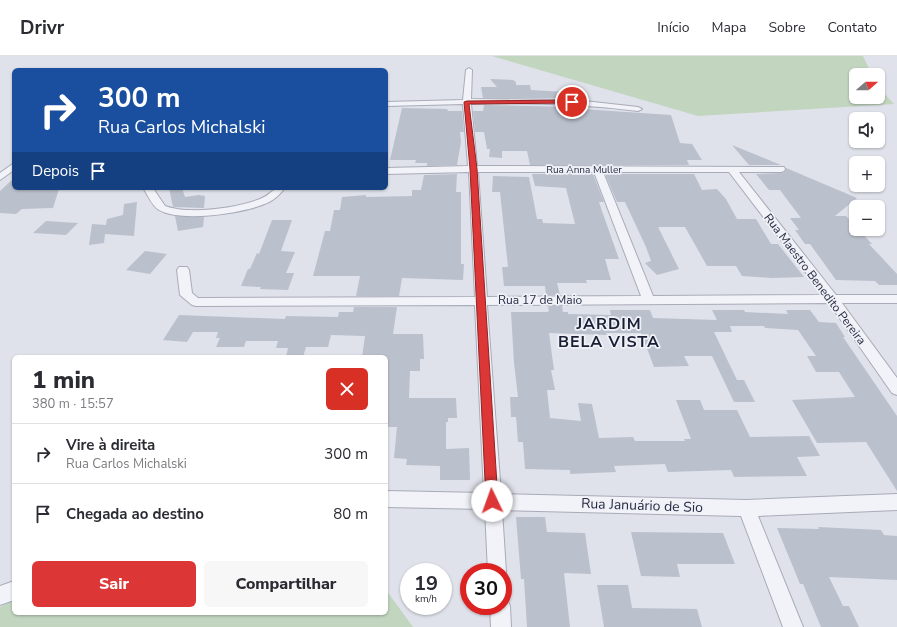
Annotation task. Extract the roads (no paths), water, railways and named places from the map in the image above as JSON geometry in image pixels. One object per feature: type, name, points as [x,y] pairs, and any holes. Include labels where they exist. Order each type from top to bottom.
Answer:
[{"type":"street","points":[[469,70],[467,102],[473,169],[496,563]]},
{"type":"street","points":[[388,104],[572,102],[604,104],[638,109]]},
{"type":"street","points":[[0,177],[12,169]]},
{"type":"street","name":"Rua Anna Muller","points":[[388,171],[473,169],[781,169]]},
{"type":"street","points":[[596,169],[648,300]]},
{"type":"street","name":"Rua Maestro Benedito Pereira","points":[[732,169],[832,299],[897,389]]},
{"type":"street","points":[[149,190],[162,208],[174,213],[193,213],[248,205],[263,200],[275,194],[278,190]]},
{"type":"street","name":"Rua 17 de Maio","points":[[183,270],[186,295],[196,302],[897,299]]},
{"type":"street","name":"Rua Januário de Sio","points":[[388,499],[746,508],[897,502]]},
{"type":"street","points":[[746,508],[793,627]]},
{"type":"street","points":[[0,596],[12,591]]},
{"type":"street","points":[[500,615],[501,627]]},
{"type":"district","name":"JARDIM BELA VISTA","points":[[609,332]]}]
